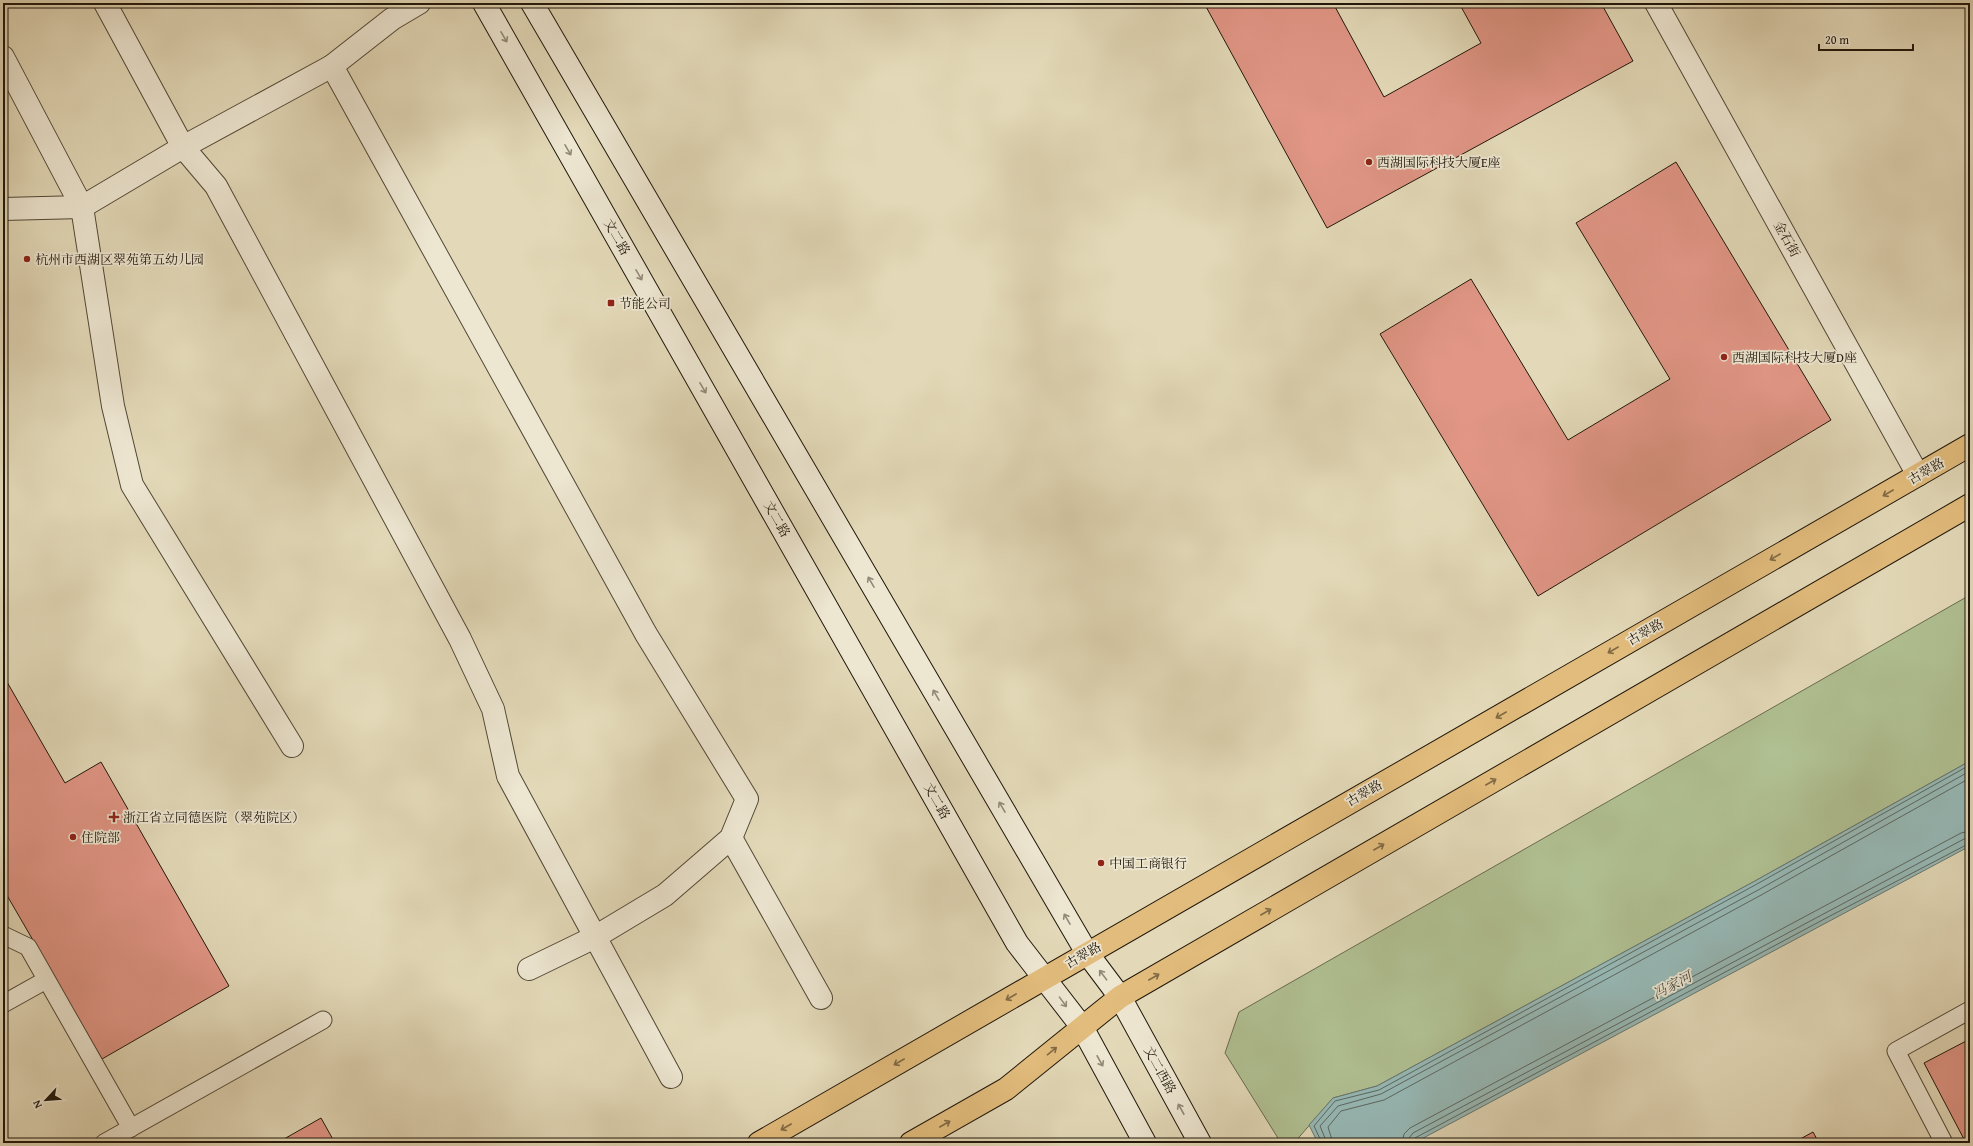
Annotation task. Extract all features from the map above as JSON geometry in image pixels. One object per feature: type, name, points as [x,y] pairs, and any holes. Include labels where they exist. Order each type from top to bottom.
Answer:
[{"type":"main road","name":"古翠路","points":[[759,1143],[1970,445]]},
{"type":"main road","points":[[911,1143],[1006,1089],[1120,997],[1970,505]]},
{"type":"street","points":[[105,3],[183,146],[216,186],[460,639],[493,709],[508,776],[671,1077]]},
{"type":"street","points":[[3,209],[82,207],[183,146],[332,66],[392,19],[419,3]]},
{"type":"street","name":"文二路","points":[[484,3],[1017,942],[1082,1027]]},
{"type":"street","points":[[532,3],[1087,953],[1120,997]]},
{"type":"street","name":"金石街","points":[[1656,3],[1918,475]]},
{"type":"street","points":[[3,57],[82,207],[113,406],[132,485],[292,746]]},
{"type":"street","points":[[332,66],[646,634],[746,799],[731,838],[665,895],[595,937],[529,969]]},
{"type":"street","points":[[731,838],[820,998]]},
{"type":"street","name":"文二西路","points":[[1120,997],[1200,1143]]},
{"type":"street","points":[[1082,1027],[1145,1143]]},
{"type":"lane","points":[[3,935],[28,947],[131,1128]]},
{"type":"lane","points":[[3,1004],[46,980]]},
{"type":"lane","points":[[1944,1143],[1896,1051],[1970,1010]]},
{"type":"lane","points":[[104,1143],[323,1020]]},
{"type":"green space","points":[[1970,595],[1970,761],[1755,881],[1377,1086],[1333,1098],[1294,1143],[1281,1143],[1225,1053],[1239,1012]]},
{"type":"water","name":"冯家河","points":[[1970,761],[1970,846],[1414,1143],[1318,1143],[1309,1125],[1333,1098],[1377,1086],[1755,881]]},
{"type":"building","name":"西湖国际科技大厦E座","points":[[1204,3],[1333,3],[1384,97],[1481,43],[1459,3],[1601,3],[1633,61],[1327,228]]},
{"type":"building","name":"西湖国际科技大厦D座","points":[[1676,162],[1831,420],[1538,596],[1380,334],[1471,279],[1568,440],[1670,379],[1576,223]]},
{"type":"building","name":"住院部","points":[[3,675],[65,783],[101,762],[229,986],[102,1059],[5,892],[3,893]]},
{"type":"building","points":[[1970,1039],[1970,1143],[1966,1143],[1924,1063]]},
{"type":"building","points":[[321,1118],[335,1143],[277,1143]]},
{"type":"building","points":[[1813,1132],[1819,1143],[1793,1143]]},
{"type":"place","name":"西湖国际科技大厦E座","points":[[1369,162]]},
{"type":"place","name":"杭州市西湖区翠苑第五幼儿园","points":[[27,259]]},
{"type":"place","name":"节能公司","points":[[611,303]]},
{"type":"place","name":"西湖国际科技大厦D座","points":[[1724,357]]},
{"type":"place","name":"浙江省立同德医院（翠苑院区）","points":[[114,817]]},
{"type":"place","name":"住院部","points":[[73,837]]},
{"type":"place","name":"中国工商银行","points":[[1101,863]]}]
